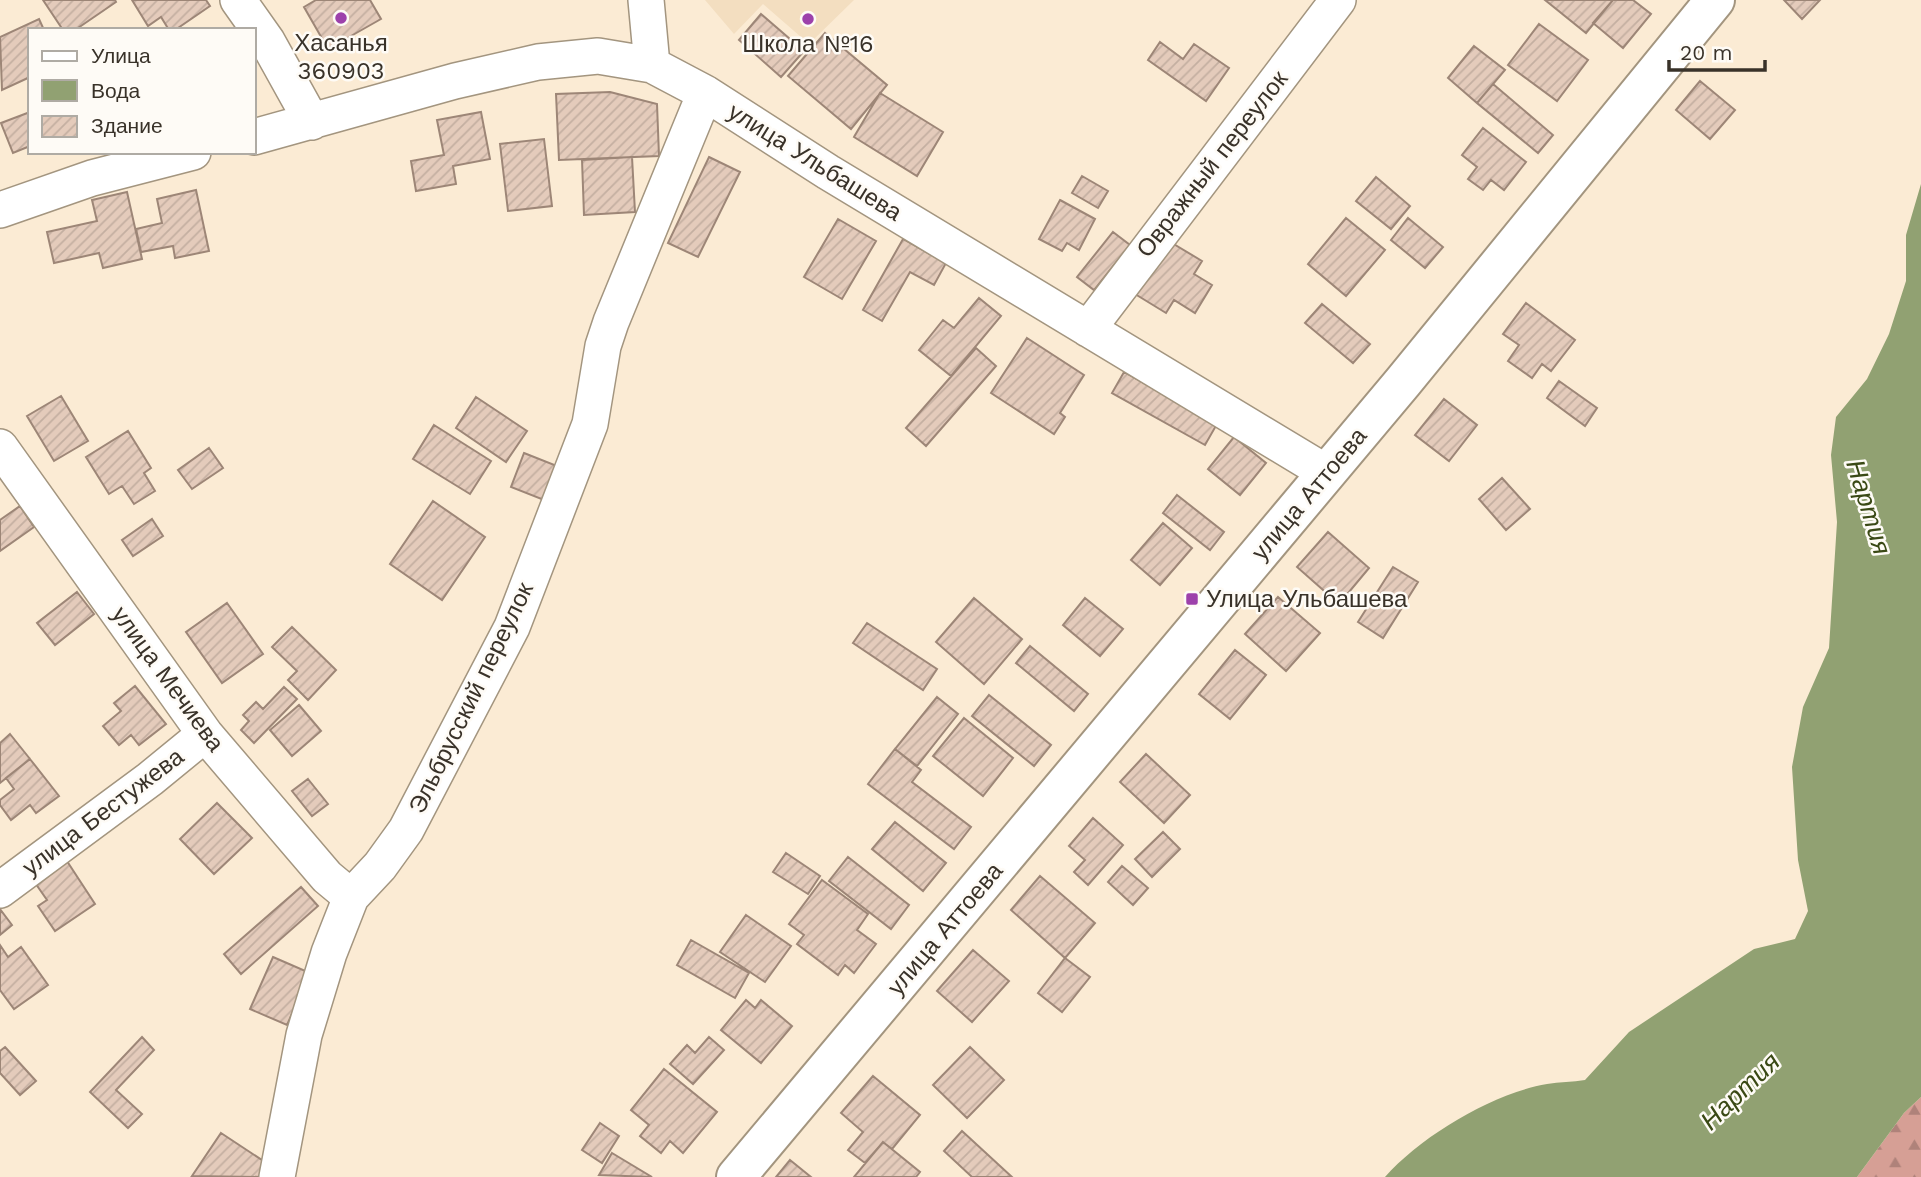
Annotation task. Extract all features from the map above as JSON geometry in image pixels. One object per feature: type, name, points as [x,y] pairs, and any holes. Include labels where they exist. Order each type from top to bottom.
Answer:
[{"type":"street","points":[[238,0],[267,41],[312,122]]},
{"type":"street","points":[[646,0],[652,65]]},
{"type":"street","name":"Овражный переулок","points":[[1087,329],[1338,0]]},
{"type":"street","name":"улица Аттоева","points":[[736,1177],[1327,473],[1715,0]]},
{"type":"street","name":"улица Ульбашева","points":[[256,136],[455,81],[538,62],[598,57],[652,65],[705,93],[828,172],[1327,473]]},
{"type":"street","name":"Эльбрусский переулок","points":[[277,1177],[314,996],[351,898],[380,866],[406,830],[512,627],[590,424],[603,346],[611,322],[705,93]]},
{"type":"street","points":[[0,210],[92,178],[186,154]]},
{"type":"street","name":"улица Мечиева","points":[[0,447],[205,734],[327,877],[351,898]]},
{"type":"street","name":"улица Бестужева","points":[[0,890],[150,779],[205,734]]},
{"type":"shaded area","name":"Школа №16","points":[[705,0],[854,0],[809,44],[763,4],[734,34]]},
{"type":"green space","points":[[1921,1097],[1921,1177],[1857,1177],[1904,1113]]},
{"type":"water","name":"Нартия","points":[[1921,184],[1921,1097],[1904,1113],[1857,1177],[1385,1177],[1418,1146],[1482,1107],[1526,1089],[1585,1080],[1629,1032],[1754,949],[1795,939],[1808,911],[1798,860],[1792,767],[1803,707],[1829,648],[1837,522],[1831,455],[1836,417],[1867,379],[1889,334],[1906,281],[1906,235]]},
{"type":"building","points":[[43,0],[115,0],[116,2],[78,28],[62,28]]},
{"type":"building","points":[[132,0],[206,0],[210,6],[178,28],[168,28],[161,17],[148,26]]},
{"type":"building","points":[[316,0],[370,0],[381,19],[328,49],[304,7]]},
{"type":"building","points":[[1545,0],[1613,0],[1586,33]]},
{"type":"building","points":[[1613,0],[1633,0],[1651,14],[1623,48],[1593,23]]},
{"type":"building","points":[[1784,0],[1820,0],[1802,19]]},
{"type":"building","points":[[761,14],[804,51],[781,77],[739,40]]},
{"type":"building","points":[[39,19],[43,28],[28,28],[28,78],[2,90],[0,37]]},
{"type":"building","points":[[1539,24],[1588,60],[1557,101],[1508,65]]},
{"type":"building","points":[[825,33],[887,85],[851,129],[788,76]]},
{"type":"building","points":[[1160,42],[1183,59],[1194,44],[1229,68],[1206,101],[1148,60]]},
{"type":"building","points":[[1474,46],[1505,70],[1477,103],[1448,78]]},
{"type":"building","points":[[1700,81],[1735,110],[1710,139],[1676,110]]},
{"type":"building","points":[[1493,84],[1553,135],[1538,153],[1477,103]]},
{"type":"building","points":[[610,92],[657,104],[659,156],[559,160],[556,94]]},
{"type":"building","points":[[880,93],[943,132],[917,176],[854,137]]},
{"type":"building","points":[[481,112],[490,159],[453,166],[456,184],[416,191],[411,161],[444,155],[437,120]]},
{"type":"building","points":[[28,113],[28,147],[13,153],[1,123]]},
{"type":"building","points":[[1483,128],[1526,162],[1504,190],[1491,180],[1483,190],[1468,179],[1477,167],[1462,155]]},
{"type":"building","points":[[544,139],[552,206],[508,211],[500,144]]},
{"type":"building","points":[[632,157],[635,212],[584,215],[582,160]]},
{"type":"building","points":[[709,157],[740,172],[698,257],[668,243]]},
{"type":"building","points":[[1082,176],[1108,191],[1098,208],[1072,193]]},
{"type":"building","points":[[1376,177],[1410,206],[1391,229],[1356,201]]},
{"type":"building","points":[[196,190],[209,251],[175,258],[173,246],[141,252],[136,229],[162,223],[157,199]]},
{"type":"building","points":[[127,192],[142,259],[103,268],[99,253],[54,263],[47,232],[97,221],[92,200]]},
{"type":"building","points":[[1060,200],[1095,219],[1079,250],[1067,243],[1062,251],[1039,239]]},
{"type":"building","points":[[1346,218],[1385,250],[1346,296],[1308,264]]},
{"type":"building","points":[[1408,218],[1443,247],[1425,268],[1391,240]]},
{"type":"building","points":[[838,219],[876,241],[842,299],[804,277]]},
{"type":"building","points":[[1113,232],[1130,245],[1094,290],[1077,277]]},
{"type":"building","points":[[903,239],[946,263],[934,285],[910,272],[882,321],[863,310]]},
{"type":"building","points":[[1167,240],[1202,261],[1194,274],[1212,285],[1195,313],[1174,300],[1166,313],[1135,294]]},
{"type":"building","points":[[979,298],[1001,316],[951,376],[919,350],[943,320],[954,328]]},
{"type":"building","points":[[1526,303],[1575,340],[1551,371],[1542,364],[1532,378],[1508,361],[1519,345],[1503,334]]},
{"type":"building","points":[[1322,304],[1370,344],[1353,363],[1305,323]]},
{"type":"building","points":[[1027,338],[1084,375],[1060,413],[1065,417],[1054,434],[991,393]]},
{"type":"building","points":[[976,348],[996,366],[926,446],[906,428]]},
{"type":"building","points":[[1124,372],[1217,424],[1205,445],[1112,393]]},
{"type":"building","points":[[1559,381],[1597,408],[1585,426],[1547,398]]},
{"type":"building","points":[[61,396],[88,441],[54,461],[27,416]]},
{"type":"building","points":[[476,397],[527,431],[506,462],[456,428]]},
{"type":"building","points":[[1444,399],[1477,425],[1449,461],[1415,435]]},
{"type":"building","points":[[434,425],[491,461],[470,494],[413,459]]},
{"type":"building","points":[[128,431],[151,468],[144,473],[155,491],[134,504],[122,486],[109,494],[86,457]]},
{"type":"building","points":[[1234,437],[1266,463],[1240,495],[1208,469]]},
{"type":"building","points":[[209,448],[223,468],[192,489],[178,470]]},
{"type":"building","points":[[524,453],[557,466],[544,500],[511,487]]},
{"type":"building","points":[[1502,478],[1530,509],[1506,530],[1479,499]]},
{"type":"building","points":[[1177,495],[1224,532],[1210,550],[1163,513]]},
{"type":"building","points":[[433,501],[485,537],[442,600],[390,564]]},
{"type":"building","points":[[20,506],[34,527],[0,551],[0,520]]},
{"type":"building","points":[[152,519],[163,536],[133,556],[122,540]]},
{"type":"building","points":[[1163,523],[1192,548],[1160,585],[1131,560]]},
{"type":"building","points":[[1328,532],[1369,568],[1339,604],[1297,567]]},
{"type":"building","points":[[1393,567],[1418,582],[1383,638],[1358,622]]},
{"type":"building","points":[[77,592],[94,614],[55,645],[37,623]]},
{"type":"building","points":[[1278,597],[1320,633],[1286,671],[1245,634]]},
{"type":"building","points":[[974,598],[1022,639],[984,684],[936,642]]},
{"type":"building","points":[[1085,598],[1123,629],[1100,656],[1063,625]]},
{"type":"building","points":[[227,603],[263,654],[222,683],[186,632]]},
{"type":"building","points":[[867,623],[937,669],[923,690],[853,643]]},
{"type":"building","points":[[292,627],[336,670],[308,700],[288,680],[297,671],[272,647]]},
{"type":"building","points":[[1030,646],[1088,694],[1074,711],[1016,663]]},
{"type":"building","points":[[1235,650],[1266,675],[1230,719],[1199,694]]},
{"type":"building","points":[[135,686],[166,724],[139,745],[131,735],[119,745],[103,726],[121,711],[114,703]]},
{"type":"building","points":[[284,687],[297,699],[254,743],[241,730],[249,721],[243,715],[256,702],[263,709]]},
{"type":"building","points":[[989,695],[1051,745],[1034,766],[972,716]]},
{"type":"building","points":[[937,697],[958,714],[917,766],[895,749]]},
{"type":"building","points":[[299,705],[321,731],[292,756],[270,730]]},
{"type":"building","points":[[964,718],[1013,758],[983,796],[933,756]]},
{"type":"building","points":[[10,734],[30,759],[0,783],[0,743]]},
{"type":"building","points":[[895,749],[921,770],[912,782],[971,827],[954,849],[868,784]]},
{"type":"building","points":[[1146,754],[1190,795],[1164,823],[1120,782]]},
{"type":"building","points":[[30,759],[59,796],[36,813],[30,805],[11,820],[0,805],[0,800],[14,789],[6,778]]},
{"type":"building","points":[[308,779],[328,804],[312,816],[292,791]]},
{"type":"building","points":[[217,803],[252,838],[214,874],[180,839]]},
{"type":"building","points":[[1093,818],[1123,845],[1088,885],[1074,872],[1085,860],[1069,846]]},
{"type":"building","points":[[895,822],[946,863],[923,891],[872,849]]},
{"type":"building","points":[[1163,832],[1180,849],[1152,877],[1135,859]]},
{"type":"building","points":[[786,853],[820,876],[808,894],[773,872]]},
{"type":"building","points":[[63,855],[95,904],[55,931],[38,906],[47,900],[31,877]]},
{"type":"building","points":[[848,857],[909,905],[891,929],[829,881]]},
{"type":"building","points":[[1122,866],[1148,888],[1133,905],[1108,882]]},
{"type":"building","points":[[1040,876],[1095,923],[1065,958],[1011,910]]},
{"type":"building","points":[[822,880],[868,914],[857,930],[876,944],[854,973],[845,965],[838,975],[797,944],[804,935],[789,924]]},
{"type":"building","points":[[301,887],[318,906],[241,974],[224,954]]},
{"type":"building","points":[[0,909],[12,925],[0,935]]},
{"type":"building","points":[[746,915],[791,946],[765,982],[720,952]]},
{"type":"building","points":[[691,940],[749,973],[735,998],[677,965]]},
{"type":"building","points":[[0,945],[8,957],[21,947],[48,985],[14,1009],[0,990]]},
{"type":"building","points":[[973,950],[1009,981],[972,1022],[937,991]]},
{"type":"building","points":[[273,957],[310,973],[287,1025],[250,1009]]},
{"type":"building","points":[[1065,958],[1090,977],[1062,1012],[1038,993]]},
{"type":"building","points":[[746,1000],[755,1008],[761,1000],[792,1026],[761,1063],[721,1030]]},
{"type":"building","points":[[142,1037],[154,1050],[116,1090],[142,1114],[128,1128],[90,1092]]},
{"type":"building","points":[[709,1037],[724,1050],[693,1084],[670,1064],[687,1045],[695,1053]]},
{"type":"building","points":[[5,1047],[36,1081],[20,1095],[0,1073],[0,1051]]},
{"type":"building","points":[[970,1047],[1004,1080],[967,1118],[933,1085]]},
{"type":"building","points":[[664,1069],[717,1112],[683,1153],[670,1141],[661,1153],[640,1136],[649,1125],[631,1110]]},
{"type":"building","points":[[873,1076],[920,1115],[892,1149],[883,1142],[865,1163],[848,1150],[863,1132],[841,1113]]},
{"type":"building","points":[[600,1123],[619,1136],[602,1163],[582,1150]]},
{"type":"building","points":[[962,1131],[1012,1177],[972,1177],[944,1151]]},
{"type":"building","points":[[221,1133],[271,1166],[263,1177],[192,1176]]},
{"type":"building","points":[[883,1142],[920,1172],[916,1177],[854,1177]]},
{"type":"building","points":[[612,1153],[652,1177],[599,1175]]},
{"type":"building","points":[[790,1160],[811,1177],[776,1177]]},
{"type":"place","name":"Хасанья 360903","points":[[341,18]]},
{"type":"place","name":"Школа №16","points":[[808,19]]},
{"type":"place","name":"Улица Ульбашева","points":[[1192,599]]}]
